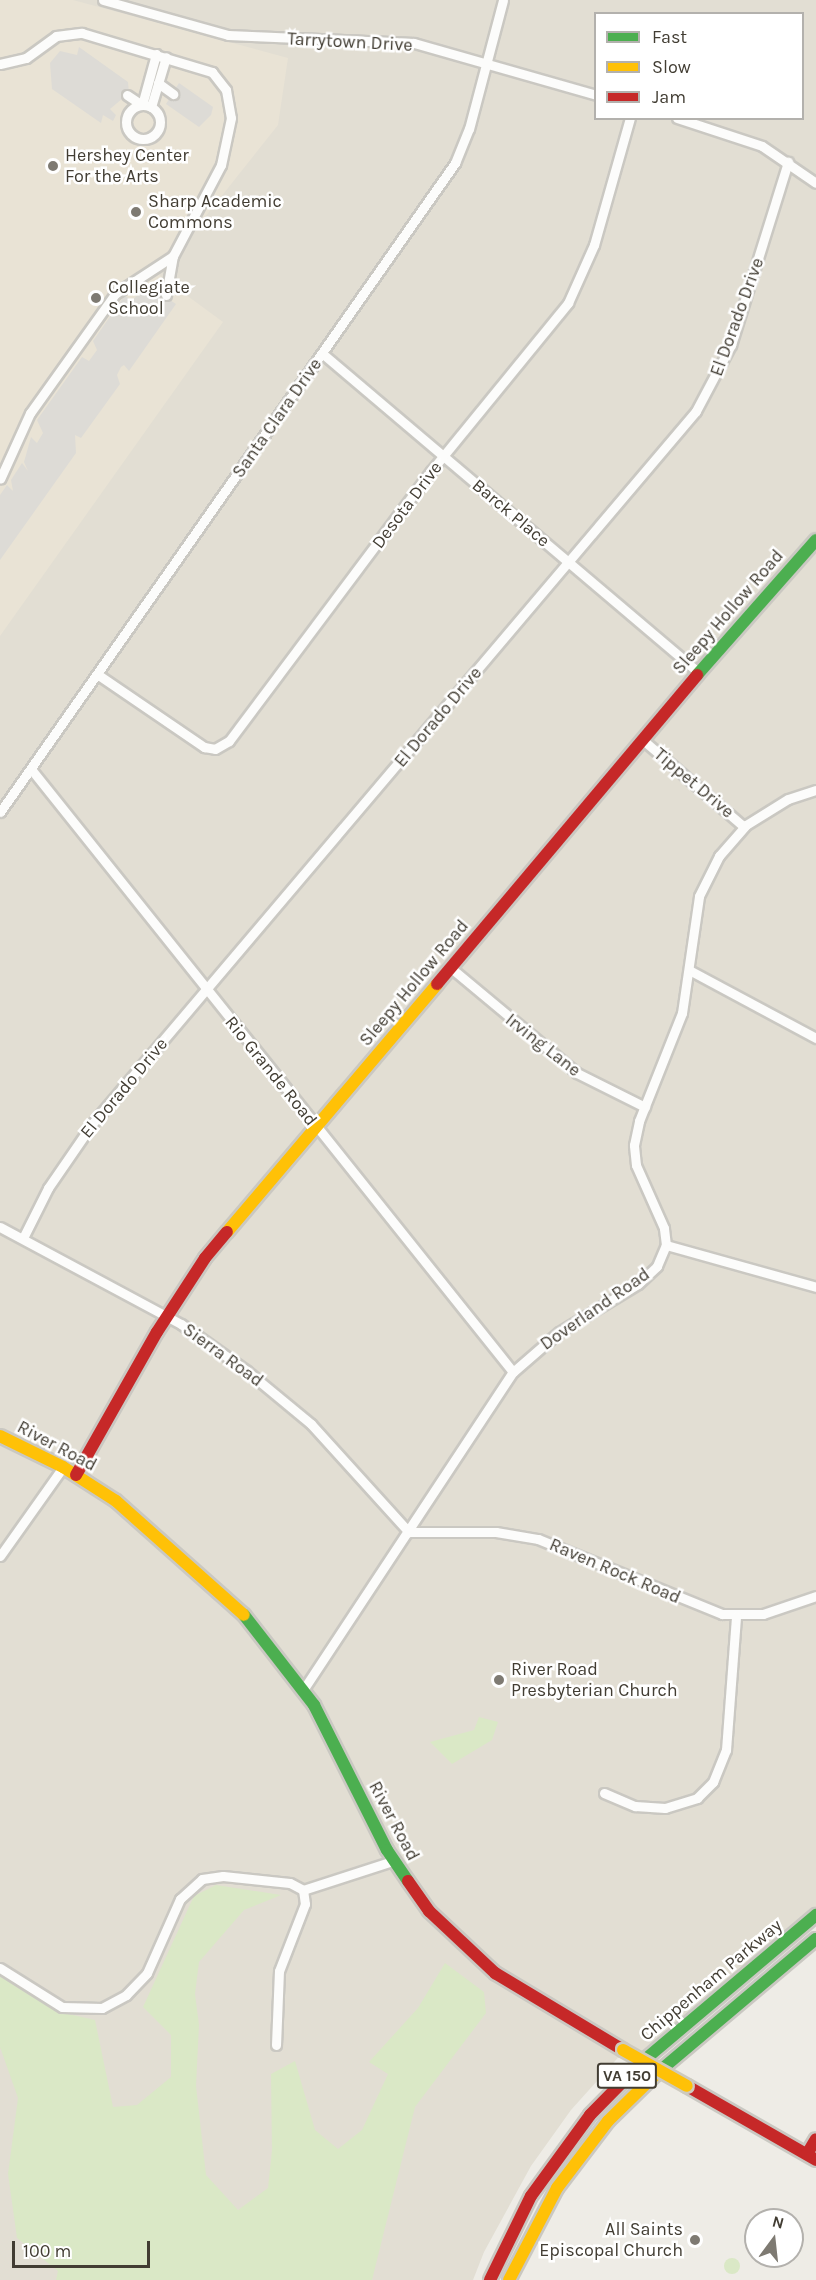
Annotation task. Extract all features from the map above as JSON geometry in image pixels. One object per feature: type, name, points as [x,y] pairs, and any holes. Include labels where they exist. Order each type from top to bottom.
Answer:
[{"type":"main road","name":"Sleepy Hollow Road","points":[[76,1476],[167,1316],[205,1258],[699,673],[816,540]]},
{"type":"main road","name":"River Road","points":[[0,1436],[63,1467],[141,1520],[225,1595],[266,1640],[303,1690],[339,1752],[393,1861],[429,1911],[474,1956],[527,1994],[812,2157]]},
{"type":"main road","name":"Chippenham Parkway","points":[[490,2280],[531,2196],[590,2115],[642,2063],[816,1915]]},
{"type":"main road","name":"Chippenham Parkway","points":[[509,2280],[557,2188],[608,2121],[651,2078],[816,1939]]},
{"type":"main road","points":[[812,2157],[816,2139]]},
{"type":"street","name":"Tarrytown Drive","points":[[104,0],[228,35],[392,40],[487,63],[594,93]]},
{"type":"street","name":"Santa Clara Drive","points":[[0,812],[455,163],[469,129],[503,0]]},
{"type":"street","points":[[0,64],[18,61],[48,40],[72,32],[161,55],[216,75],[229,97],[231,118],[221,165],[173,256],[166,296]]},
{"type":"street","points":[[127,128],[128,112],[147,106],[158,83],[161,55]]},
{"type":"street","points":[[147,106],[161,55]]},
{"type":"street","points":[[158,83],[172,93]]},
{"type":"street","points":[[115,118],[137,138],[152,136],[160,124],[147,106],[127,95]]},
{"type":"street","name":"Desota Drive","points":[[97,674],[198,744],[210,749],[223,746],[239,730],[443,456],[568,303],[594,245],[629,120]]},
{"type":"street","points":[[683,120],[745,139],[789,162],[816,183]]},
{"type":"street","name":"El Dorado Drive","points":[[23,1238],[73,1148],[706,395],[739,321],[789,162]]},
{"type":"street","points":[[0,478],[30,413],[115,294],[173,256]]},
{"type":"street","name":"Barck Place","points":[[322,354],[699,673]]},
{"type":"street","name":"Tippet Drive","points":[[643,740],[744,827]]},
{"type":"street","name":"Rio Grande Road","points":[[31,769],[513,1372]]},
{"type":"street","points":[[816,790],[788,799],[744,827],[719,856],[704,883],[693,923],[691,971],[682,1013],[635,1136],[635,1157],[662,1220],[666,1245],[816,1287]]},
{"type":"street","name":"Irving Lane","points":[[451,968],[577,1073],[645,1107]]},
{"type":"street","points":[[691,971],[816,1038]]},
{"type":"street","name":"Sierra Road","points":[[0,1227],[167,1316],[291,1404],[409,1532]]},
{"type":"street","name":"Doverland Road","points":[[303,1690],[513,1372],[559,1332],[648,1276],[666,1245]]},
{"type":"street","points":[[0,1556],[63,1467]]},
{"type":"street","name":"Raven Rock Road","points":[[409,1532],[496,1532],[538,1539],[587,1556],[702,1608],[736,1616],[784,1609],[816,1596]]},
{"type":"street","points":[[604,1793],[635,1806],[665,1808],[697,1798],[713,1782],[726,1750],[736,1616]]},
{"type":"street","points":[[0,1968],[55,2004],[72,2010],[95,2010],[126,1995],[147,1973],[180,1899],[195,1882],[223,1876],[290,1883],[303,1890],[393,1861]]},
{"type":"street","points":[[276,2045],[279,1971],[305,1904],[303,1890]]},
{"type":"shaded area","points":[[0,0],[816,0],[816,1914],[642,2060],[624,2051],[571,2110],[531,2166],[484,2252],[473,2280],[0,2280]],"holes":[[[409,1878],[488,1965],[429,1911]]]},
{"type":"shaded area","name":"Collegiate School","points":[[0,0],[73,0],[288,58],[278,125],[159,275],[223,322],[0,636]]},
{"type":"shaded area","points":[[79,47],[128,82],[129,93],[110,109],[116,115],[113,121],[103,115],[101,123],[52,89],[50,63],[60,51],[77,55]]},
{"type":"shaded area","points":[[179,83],[213,107],[211,115],[199,127],[166,104]]},
{"type":"shaded area","points":[[148,286],[176,304],[129,371],[124,365],[121,367],[117,375],[120,384],[81,438],[75,435],[76,453],[0,560],[0,495],[7,485],[13,491],[11,480],[22,463],[28,471],[24,462],[31,437],[37,443],[43,433],[37,420],[82,357],[89,361],[97,350],[93,341],[125,295],[131,301]]},
{"type":"green space","points":[[479,1717],[498,1722],[492,1740],[452,1764],[430,1742],[474,1730]]},
{"type":"green space","points":[[216,1885],[281,1895],[244,1910],[199,1962],[195,1994],[199,2025],[196,2086],[206,2175],[238,2210],[268,2188],[272,2150],[271,2074],[295,2061],[315,2130],[338,2149],[362,2130],[388,2074],[369,2062],[418,2008],[445,1963],[484,1992],[486,2013],[415,2107],[372,2280],[56,2280],[58,2271],[17,2238],[8,2174],[18,2098],[0,2047],[0,1972],[17,1987],[64,2013],[95,2020],[113,2107],[137,2105],[171,2077],[171,2035],[143,2007],[194,1896]]},
{"type":"green space","points":[[732,2258],[738,2260],[740,2266],[738,2272],[732,2274],[726,2272],[724,2266],[726,2260]]},
{"type":"traffic: fast","points":[[697,675],[816,540]]},
{"type":"traffic: fast","points":[[244,1615],[314,1705],[387,1850],[408,1881]]},
{"type":"traffic: fast","points":[[642,2062],[816,1915]]},
{"type":"traffic: fast","points":[[656,2074],[816,1939]]},
{"type":"traffic: slow","points":[[227,1232],[437,984]]},
{"type":"traffic: slow","points":[[0,1436],[63,1467],[116,1501],[244,1615]]},
{"type":"traffic: slow","points":[[623,2050],[687,2086]]},
{"type":"traffic: slow","points":[[509,2280],[557,2188],[608,2121],[656,2074]]},
{"type":"traffic: jam","points":[[437,984],[697,675]]},
{"type":"traffic: jam","points":[[76,1475],[157,1332],[205,1258],[227,1232]]},
{"type":"traffic: jam","points":[[408,1881],[429,1911],[495,1973],[623,2050]]},
{"type":"traffic: jam","points":[[490,2280],[531,2196],[590,2115],[642,2062]]},
{"type":"traffic: jam","points":[[687,2086],[816,2160]]},
{"type":"traffic: jam","points":[[807,2154],[816,2139]]},
{"type":"place","name":"Hershey Center For the Arts","points":[[53,166]]},
{"type":"place","name":"Sharp Academic Commons","points":[[136,212]]},
{"type":"place","name":"Collegiate School","points":[[96,298]]},
{"type":"place","name":"River Road Presbyterian Church","points":[[499,1680]]},
{"type":"place","name":"All Saints Episcopal Church","points":[[695,2240]]}]
